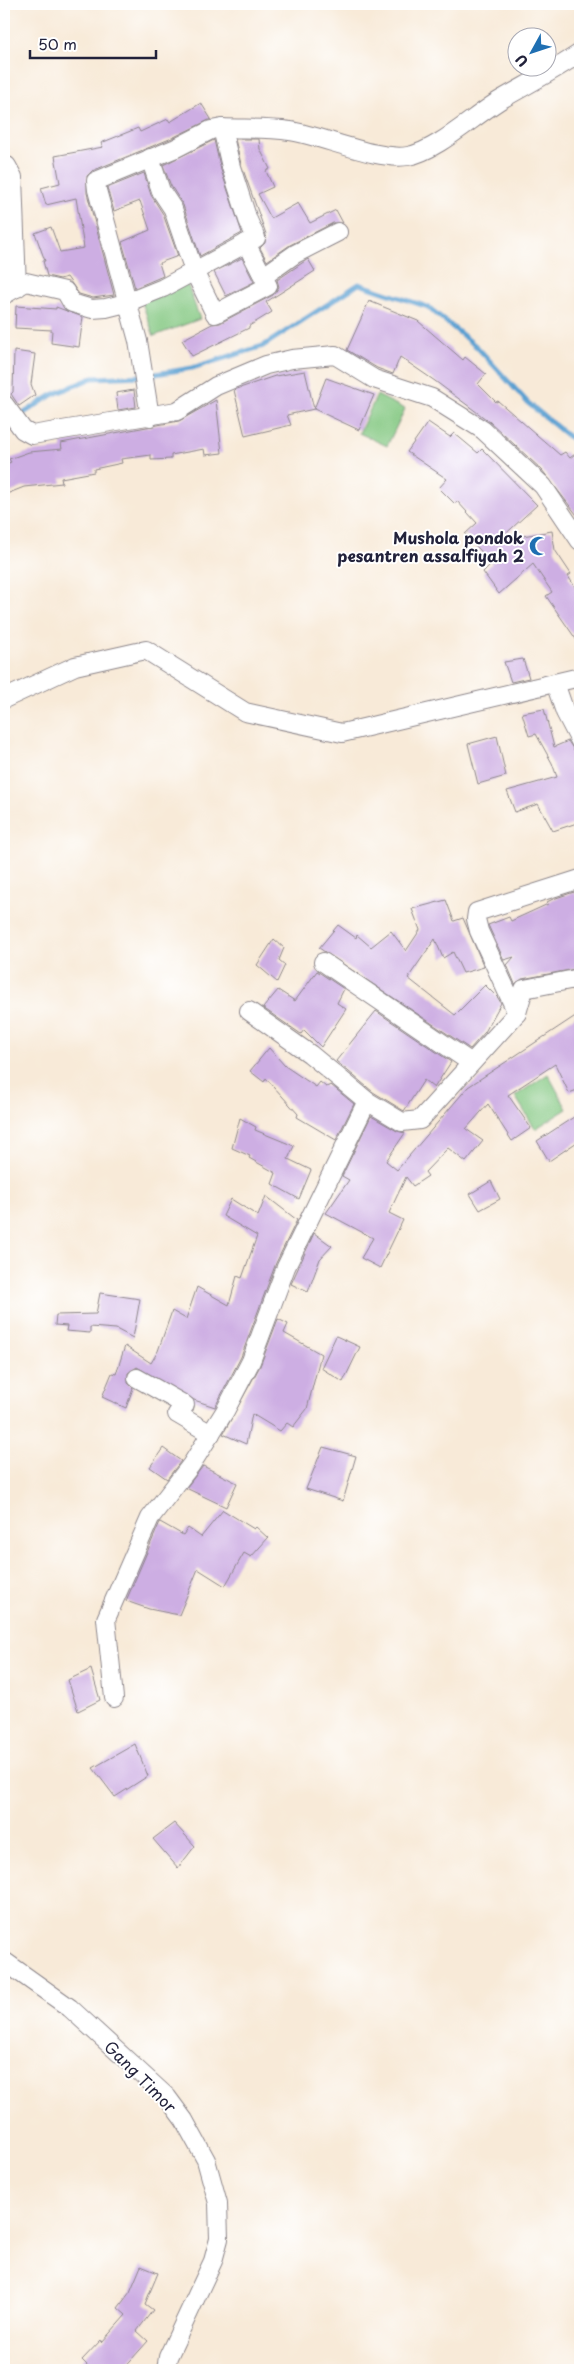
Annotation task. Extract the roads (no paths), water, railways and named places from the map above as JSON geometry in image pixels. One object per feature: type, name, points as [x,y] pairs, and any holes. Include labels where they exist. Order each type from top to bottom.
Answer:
[{"type":"street","points":[[150,417],[138,341],[126,302],[96,181],[211,130],[222,128],[290,131],[354,149],[399,157],[409,156],[437,143],[502,100],[532,84],[580,53]]},
{"type":"street","points":[[10,292],[26,282],[65,291],[72,303],[92,309],[106,308],[163,288],[256,238],[248,220],[231,167],[222,128]]},
{"type":"street","points":[[150,158],[162,191],[173,209],[194,271],[215,314],[268,286],[246,243]]},
{"type":"street","points":[[4,166],[7,166],[13,177],[9,238],[10,292]]},
{"type":"street","points":[[264,276],[295,254],[338,232]]},
{"type":"street","points":[[4,404],[24,430],[32,436],[177,411],[216,386],[266,365],[292,359],[335,354],[374,379],[432,398],[483,430],[543,486],[580,541]]},
{"type":"street","points":[[4,699],[75,666],[146,650],[245,712],[342,734],[580,676]]},
{"type":"street","points":[[555,683],[565,712],[580,741]]},
{"type":"street","points":[[517,1013],[479,931],[476,919],[477,912],[580,879]]},
{"type":"street","points":[[323,962],[470,1062]]},
{"type":"street","points":[[249,1011],[310,1054],[367,1101],[402,1122],[420,1120],[470,1062],[517,1013],[524,989],[580,978]]},
{"type":"street","points":[[114,1698],[106,1619],[150,1518],[211,1434],[250,1361],[286,1267],[367,1101]]},
{"type":"street","points":[[137,1378],[185,1405],[177,1414],[211,1434]]},
{"type":"street","name":"Gang Timor","points":[[4,1961],[70,2008],[167,2097],[184,2120],[206,2160],[218,2203],[219,2238],[213,2261],[168,2357],[166,2370]]},
{"type":"waterway","points":[[4,426],[52,395],[92,378],[143,376],[192,368],[263,346],[359,284],[428,307],[477,347],[528,403],[580,446]]},
{"type":"place","name":"Mushola pondok pesantren assalfiyah 2","points":[[539,546]]}]
